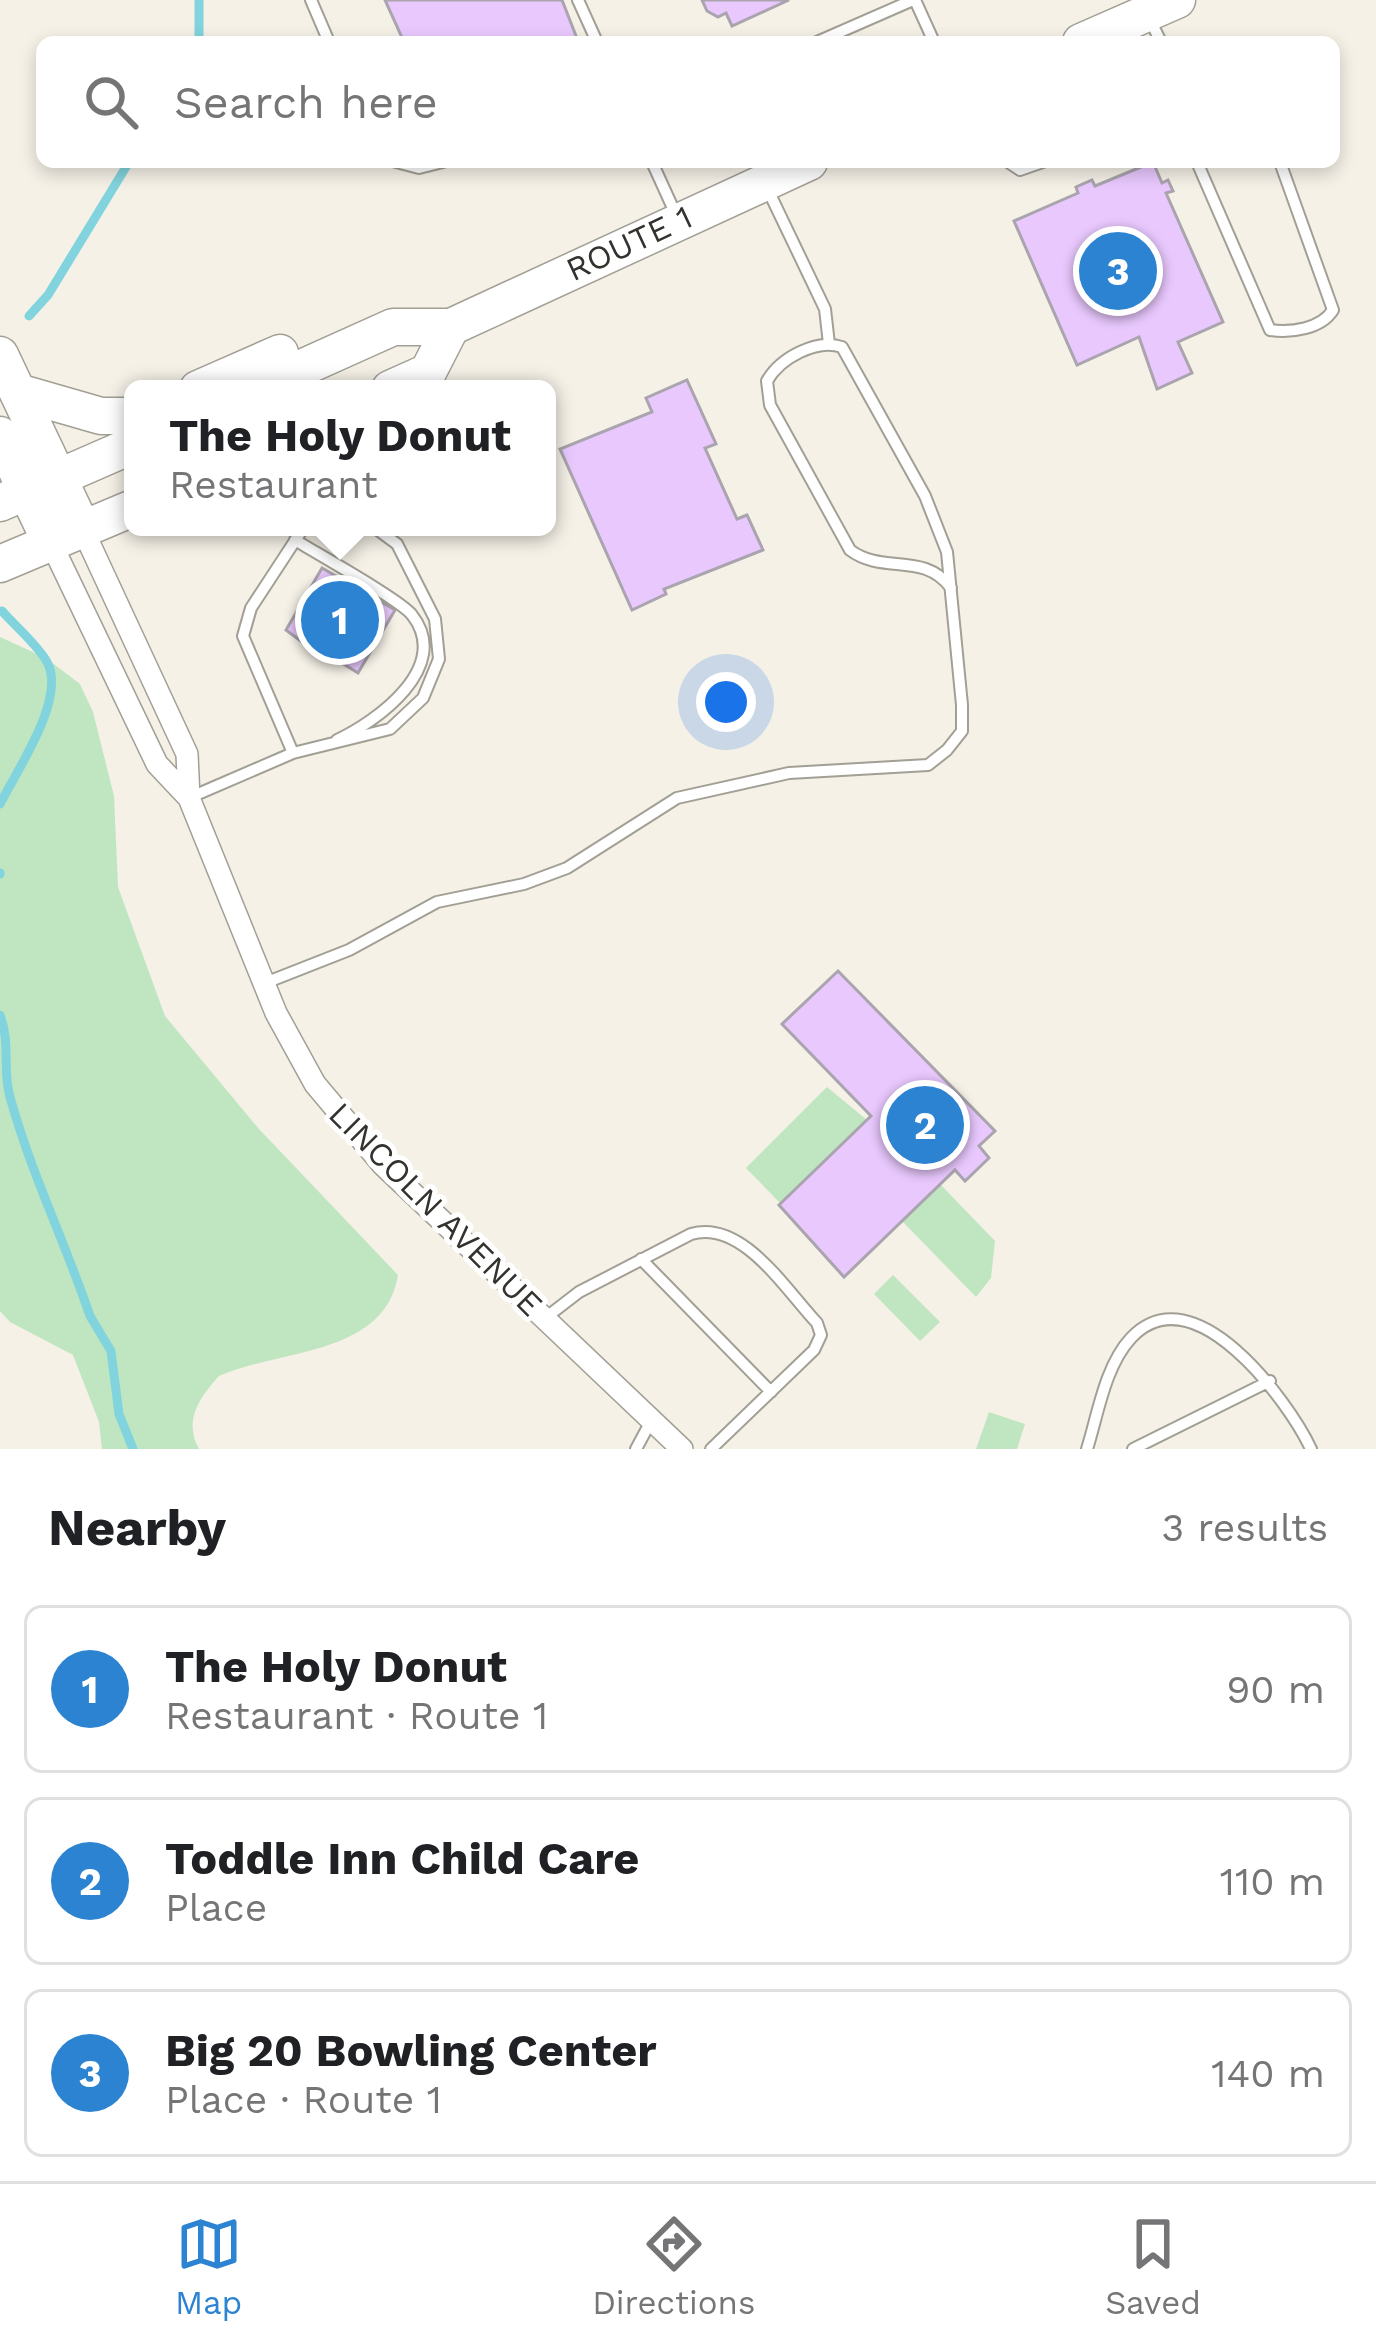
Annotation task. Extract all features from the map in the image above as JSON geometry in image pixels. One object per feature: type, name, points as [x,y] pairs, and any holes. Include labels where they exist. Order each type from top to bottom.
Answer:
[{"type":"main road","points":[[1102,36],[1162,18]]},
{"type":"main road","name":"ROUTE 1","points":[[275,380],[393,327],[451,327],[796,168]]},
{"type":"main road","points":[[410,380],[428,372],[451,327]]},
{"type":"main road","points":[[220,380],[321,338],[352,345]]},
{"type":"main road","points":[[0,355],[21,393],[29,491]]},
{"type":"main road","points":[[21,393],[101,416],[124,416]]},
{"type":"main road","points":[[0,435],[29,491],[67,536]]},
{"type":"main road","points":[[29,491],[124,449]]},
{"type":"main road","points":[[0,565],[124,512]]},
{"type":"street","name":"LINCOLN AVENUE","points":[[67,536],[157,764],[189,798]]},
{"type":"street","name":"LINCOLN AVENUE","points":[[67,536],[187,754],[189,798],[264,983],[305,1069],[352,1131],[682,1449]]},
{"type":"lane","points":[[311,0],[326,36]]},
{"type":"lane","points":[[578,0],[594,36]]},
{"type":"lane","points":[[831,36],[914,0],[931,36]]},
{"type":"lane","points":[[655,168],[678,220]]},
{"type":"lane","points":[[1200,168],[1270,330],[1277,332],[1319,324],[1333,310],[1282,168]]},
{"type":"lane","points":[[264,983],[349,950],[437,902],[524,884],[567,868],[676,798],[789,773],[928,765],[962,731],[947,552],[934,513],[850,358],[829,344],[825,309],[764,182]]},
{"type":"lane","points":[[829,344],[781,364],[769,375],[767,396],[777,422],[850,550],[875,561],[929,567],[950,588]]},
{"type":"lane","points":[[293,753],[243,636],[250,608],[298,536]]},
{"type":"lane","points":[[189,798],[293,753],[364,739],[408,717],[423,698],[439,659],[435,620],[397,544],[386,536]]},
{"type":"lane","points":[[296,540],[405,608],[421,636],[416,672],[390,709],[323,747]]},
{"type":"lane","points":[[544,1318],[579,1292],[641,1259],[710,1230],[731,1235],[820,1330],[814,1350],[712,1449]]},
{"type":"lane","points":[[641,1259],[771,1391]]},
{"type":"lane","points":[[1087,1449],[1121,1354],[1130,1339],[1154,1324],[1187,1324],[1211,1334],[1270,1381],[1311,1449]]},
{"type":"lane","points":[[1133,1449],[1270,1381]]},
{"type":"lane","points":[[636,1449],[651,1421]]},
{"type":"green space","points":[[0,637],[46,658],[80,684],[93,712],[114,796],[118,887],[165,1016],[259,1129],[398,1275],[389,1301],[373,1321],[352,1335],[219,1376],[193,1419],[199,1449],[102,1449],[99,1422],[73,1355],[10,1322],[0,1311]]},
{"type":"green space","points":[[827,1087],[867,1120],[781,1204],[746,1168]]},
{"type":"green space","points":[[940,1184],[995,1241],[991,1278],[976,1297],[902,1221]]},
{"type":"green space","points":[[893,1275],[940,1322],[920,1341],[874,1294]]},
{"type":"green space","points":[[989,1412],[1025,1424],[1017,1449],[976,1449]]},
{"type":"building","points":[[385,0],[562,0],[576,36],[401,36]]},
{"type":"building","points":[[702,0],[789,0],[732,26],[726,13],[718,17],[707,11]]},
{"type":"building","points":[[1138,168],[1156,168],[1162,183],[1168,180],[1173,191],[1166,193],[1223,322],[1178,342],[1192,373],[1157,389],[1139,337],[1077,365],[1014,221],[1078,193],[1076,187],[1092,180],[1095,186]]},
{"type":"building","points":[[687,380],[716,444],[705,448],[737,519],[747,515],[763,550],[664,589],[666,594],[632,610],[560,449],[652,412],[646,398]]},
{"type":"building","points":[[322,568],[395,610],[358,673],[324,652],[321,656],[286,630]]},
{"type":"building","points":[[838,971],[995,1131],[979,1146],[989,1158],[965,1181],[955,1170],[844,1277],[779,1205],[871,1116],[782,1024]]},
{"type":"waterway","points":[[199,0],[199,36]]},
{"type":"waterway","points":[[29,316],[48,295],[125,168]]},
{"type":"waterway","points":[[0,804],[37,734],[51,677],[43,655],[2,611]]},
{"type":"waterway","points":[[0,1015],[8,1087],[18,1125],[90,1316],[111,1351],[119,1414],[133,1449]]},
{"type":"place","name":"Big 20 Bowling Center","points":[[1118,271]]},
{"type":"place","name":"The Holy Donut","points":[[340,620]]},
{"type":"place","name":"Toddle Inn Child Care","points":[[925,1125]]}]
